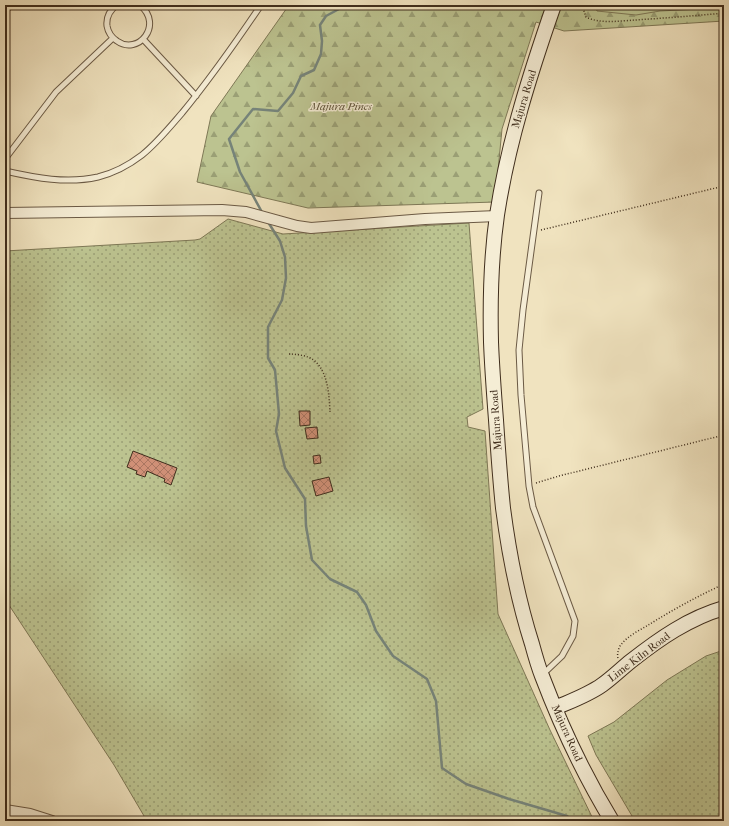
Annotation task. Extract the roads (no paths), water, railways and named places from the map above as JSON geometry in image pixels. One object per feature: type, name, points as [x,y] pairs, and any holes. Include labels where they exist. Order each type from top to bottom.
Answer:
[{"type":"street","name":"Majura Road","points":[[554,5],[539,47],[515,128],[505,170],[497,216],[490,314],[499,462],[506,530],[517,592],[528,632],[542,675],[573,749],[612,821]]},
{"type":"street","points":[[5,213],[222,210],[246,212],[297,226],[311,228],[497,216]]},
{"type":"street","name":"Lime Kiln Road","points":[[555,708],[602,685],[650,646],[690,621],[724,608]]},
{"type":"street","points":[[5,810],[30,814],[52,821]]},
{"type":"lane","points":[[5,11],[11,5]]},
{"type":"lane","points":[[5,171],[51,179],[85,179],[111,173],[141,156],[164,134],[196,96],[236,43],[260,5]]},
{"type":"lane","points":[[114,6],[107,20],[109,33],[118,42],[130,45],[143,39],[149,28],[150,21],[144,6]]},
{"type":"lane","points":[[5,159],[56,92],[113,38]]},
{"type":"lane","points":[[143,39],[196,96]]},
{"type":"lane","points":[[539,193],[522,310],[519,350],[521,395],[529,486],[533,507],[575,621],[573,636],[562,656],[542,675]]},
{"type":"waterway","points":[[263,214],[240,172],[229,139],[253,109],[278,111],[293,93],[301,76],[314,70],[321,54],[322,41],[320,25],[326,16],[339,9],[341,5]]},
{"type":"waterway","points":[[268,222],[280,241],[285,257],[286,278],[282,300],[268,327],[268,358],[275,370],[279,414],[276,431],[285,468],[305,499],[306,526],[312,560],[330,579],[357,592],[366,605],[376,631],[393,656],[427,679],[436,701],[442,768],[466,784],[509,799],[567,816],[572,821]]},
{"type":"park label","name":"Majura Pines","points":[[341,106]]}]
